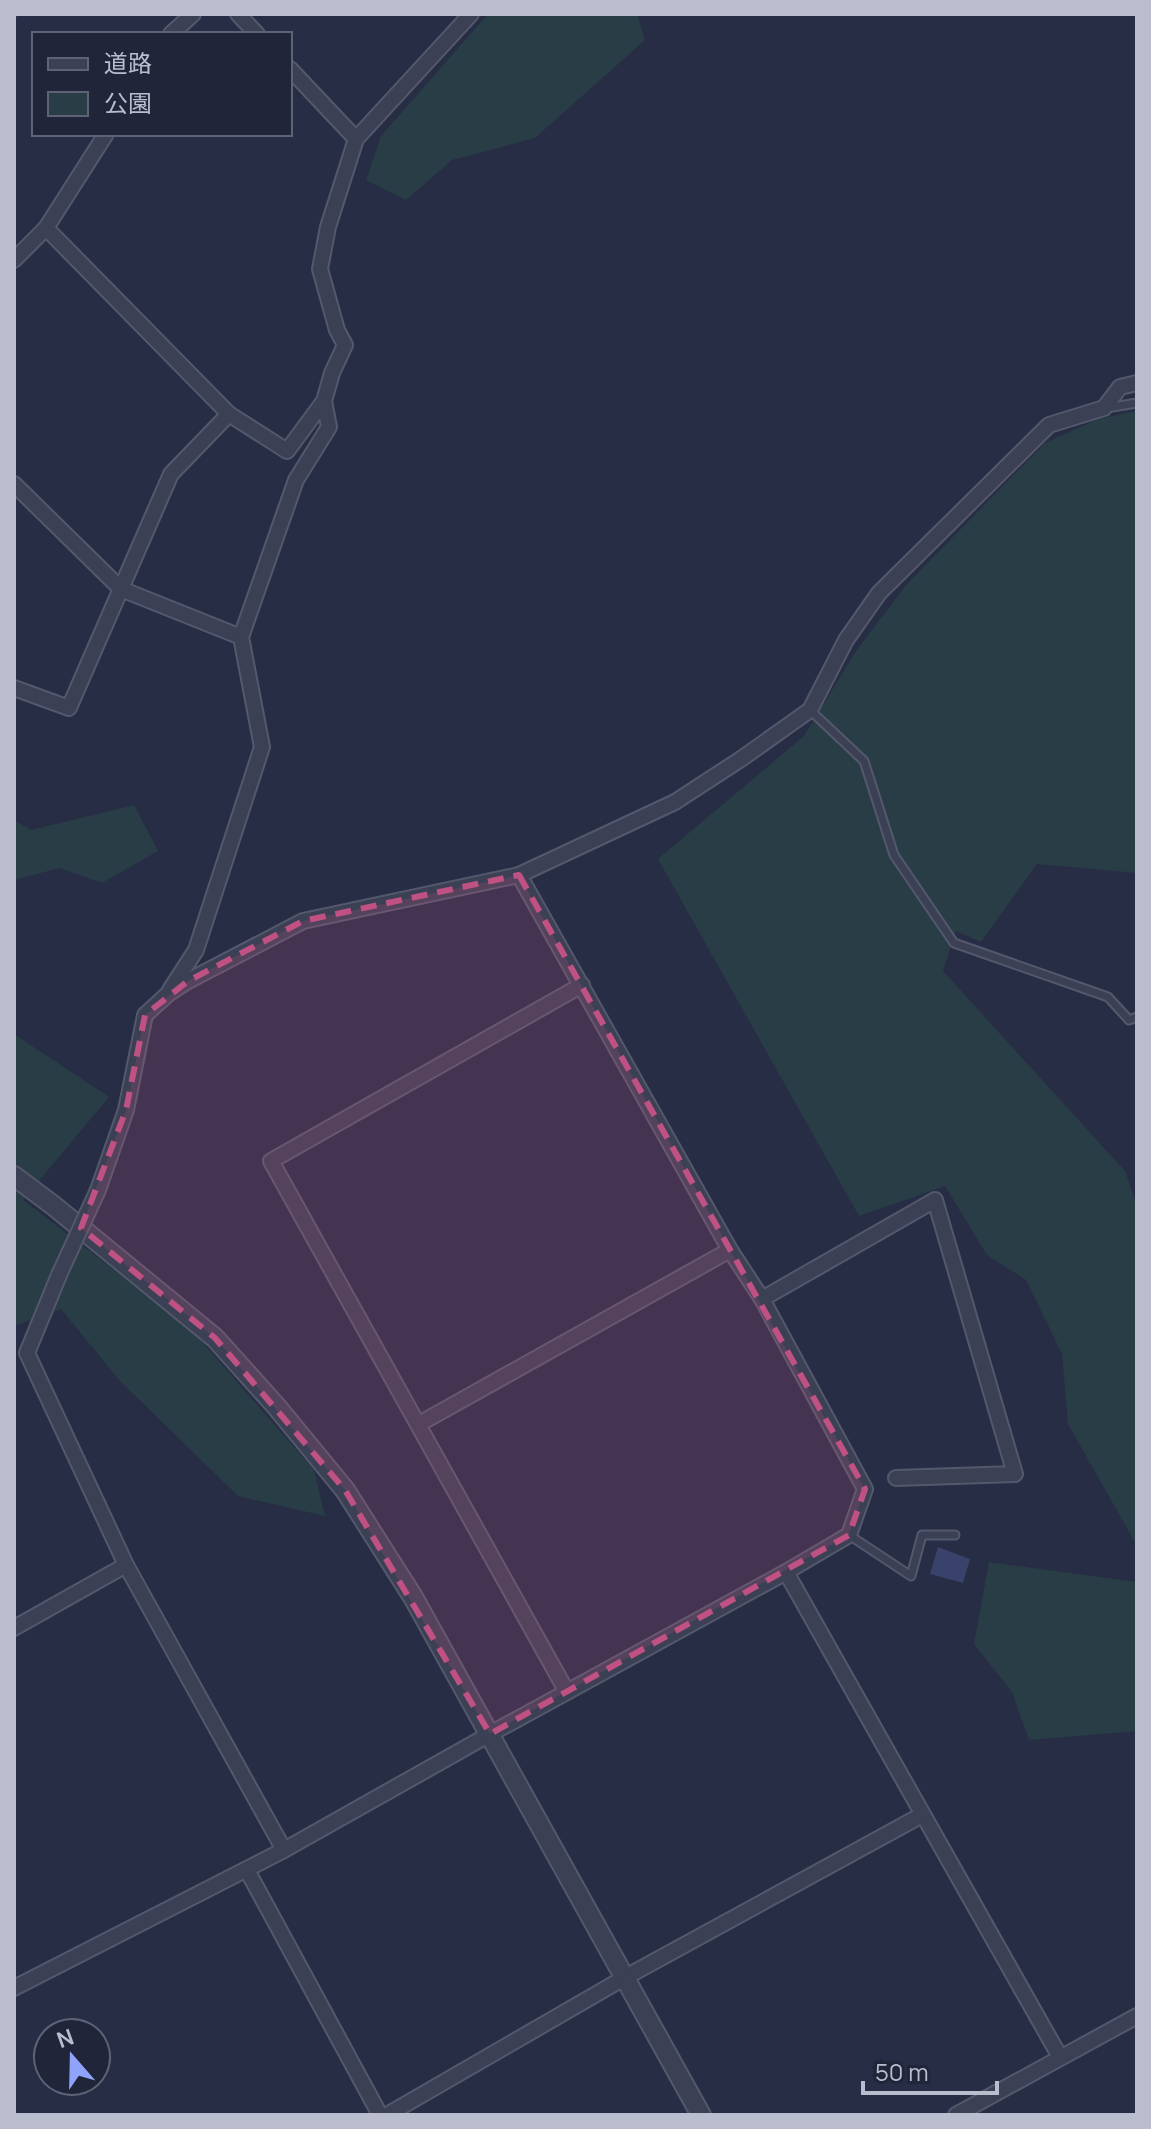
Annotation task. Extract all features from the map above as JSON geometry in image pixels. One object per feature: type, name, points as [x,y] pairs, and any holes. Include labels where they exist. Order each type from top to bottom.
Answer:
[{"type":"street","points":[[173,32],[193,14]]},
{"type":"street","points":[[238,14],[255,32]]},
{"type":"street","points":[[46,228],[229,414],[287,451],[324,401],[345,345],[337,330],[320,269],[328,227],[356,139],[471,14]]},
{"type":"street","points":[[292,71],[356,139]]},
{"type":"street","points":[[14,260],[46,228],[105,136]]},
{"type":"street","points":[[284,1850],[126,1565],[27,1353],[98,1190],[126,1110],[145,1015],[188,981],[303,921],[519,875],[675,802],[810,710],[846,640],[879,593],[1049,425],[1104,408],[1120,387],[1137,383]]},
{"type":"street","points":[[168,994],[196,950],[262,747],[241,637],[296,480],[329,427],[324,401]]},
{"type":"street","points":[[14,688],[69,708],[171,474],[229,414]]},
{"type":"street","points":[[14,484],[121,589],[241,637]]},
{"type":"street","points":[[14,1988],[284,1850],[849,1535],[865,1489],[762,1299],[730,1250],[519,875]]},
{"type":"street","points":[[567,1692],[271,1161],[582,985]]},
{"type":"street","points":[[14,1176],[215,1338],[276,1406],[352,1501],[413,1597],[701,2115]]},
{"type":"street","points":[[762,1299],[935,1200],[1015,1474],[896,1478]]},
{"type":"street","points":[[419,1424],[730,1250]]},
{"type":"street","points":[[14,1628],[126,1565]]},
{"type":"street","points":[[786,1572],[1060,2057]]},
{"type":"street","points":[[387,2115],[624,1978],[922,1815]]},
{"type":"street","points":[[247,1870],[380,2115]]},
{"type":"street","points":[[956,2115],[1137,2016]]},
{"type":"lane","points":[[1104,408],[1137,403]]},
{"type":"lane","points":[[810,710],[864,761],[894,855],[954,943],[1108,997],[1129,1020],[1137,1017]]},
{"type":"lane","points":[[849,1535],[911,1576],[922,1535],[955,1535]]},
{"type":"highlighted area","points":[[519,875],[865,1489],[849,1535],[490,1734],[345,1490],[215,1338],[81,1228],[126,1110],[145,1015],[188,981],[303,921]]},
{"type":"green space","points":[[488,14],[637,14],[645,40],[535,138],[452,160],[406,200],[366,180],[381,136]]},
{"type":"green space","points":[[1137,411],[1137,873],[1037,864],[981,942],[956,931],[943,971],[1125,1171],[1137,1206],[1137,1546],[1068,1424],[1062,1354],[1026,1280],[987,1255],[945,1186],[859,1216],[658,859],[804,736],[856,651],[907,584],[1045,443],[1098,419]]},
{"type":"green space","points":[[134,805],[158,851],[102,883],[60,868],[14,880],[14,820],[31,830]]},
{"type":"green space","points":[[14,1034],[109,1097],[23,1200],[190,1328],[314,1470],[325,1516],[238,1496],[120,1381],[61,1309],[14,1326]]},
{"type":"green space","points":[[989,1562],[1137,1582],[1137,1731],[1029,1740],[1012,1692],[974,1644]]},
{"type":"water","points":[[938,1547],[970,1559],[963,1583],[930,1574]]}]
